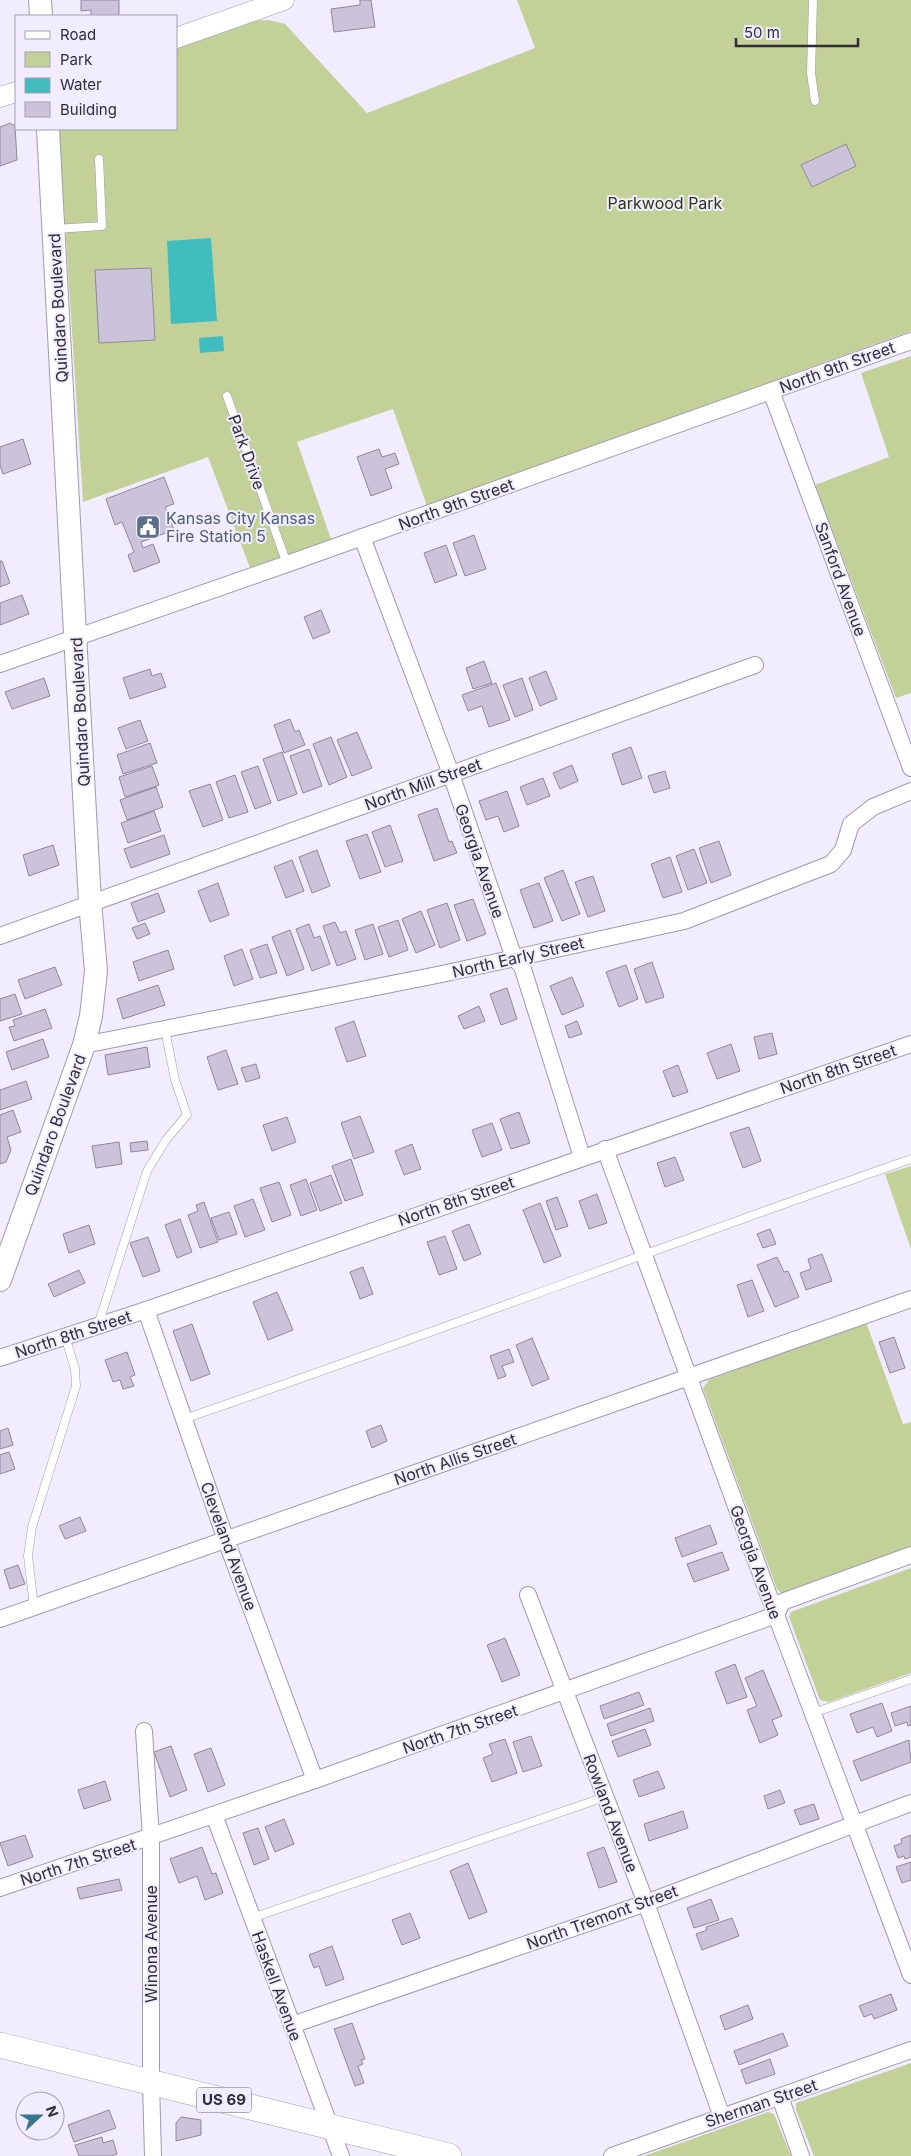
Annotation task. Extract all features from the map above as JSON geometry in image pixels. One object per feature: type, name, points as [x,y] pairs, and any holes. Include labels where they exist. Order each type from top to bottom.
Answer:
[{"type":"main road","points":[[40,0],[41,15]]},
{"type":"main road","name":"Quindaro Boulevard","points":[[0,1280],[84,1045],[91,1016],[96,971],[90,902],[48,130]]},
{"type":"main road","name":"US 69","points":[[0,2045],[449,2156]]},
{"type":"street","points":[[235,18],[252,0]]},
{"type":"street","points":[[178,37],[284,0]]},
{"type":"street","points":[[0,97],[15,92]]},
{"type":"street","name":"North 9th Street","points":[[0,664],[287,564],[911,341]]},
{"type":"street","name":"Sanford Avenue","points":[[771,391],[911,768]]},
{"type":"street","name":"Georgia Avenue","points":[[362,537],[450,774],[514,958],[522,966],[582,1158]]},
{"type":"street","name":"North Mill Street","points":[[0,936],[90,902],[755,666]]},
{"type":"street","name":"North Early Street","points":[[84,1045],[442,974],[684,921],[830,864],[842,850],[851,824],[873,807],[911,791]]},
{"type":"street","name":"North 8th Street","points":[[0,1358],[146,1310],[911,1044]]},
{"type":"street","name":"Georgia Avenue","points":[[605,1149],[776,1615],[911,1975]]},
{"type":"street","name":"North Allis Street","points":[[0,1619],[911,1299]]},
{"type":"street","name":"Cleveland Avenue","points":[[146,1310],[226,1540],[315,1780]]},
{"type":"street","name":"North 7th Street","points":[[0,1888],[151,1838],[565,1692],[776,1615],[782,1602],[911,1556]]},
{"type":"street","name":"Rowland Avenue","points":[[528,1595],[646,1903],[722,2117]]},
{"type":"street","name":"Winona Avenue","points":[[144,1731],[151,1838],[151,2083],[153,2156]]},
{"type":"street","name":"North Tremont Street","points":[[292,2026],[646,1903],[911,1803]]},
{"type":"street","name":"Haskell Avenue","points":[[214,1815],[341,2156]]},
{"type":"street","name":"Sherman Street","points":[[612,2156],[911,2050]]},
{"type":"street","points":[[780,2097],[801,2156]]},
{"type":"lane","points":[[813,0],[811,73],[815,101]]},
{"type":"lane","points":[[54,230],[102,226],[99,159]]},
{"type":"lane","name":"Park Drive","points":[[227,396],[287,564]]},
{"type":"lane","points":[[98,1325],[147,1171],[166,1140],[187,1115],[175,1080],[164,1029]]},
{"type":"lane","points":[[184,1419],[911,1160]]},
{"type":"lane","points":[[34,1607],[28,1556],[32,1527],[76,1386],[75,1369],[65,1336]]},
{"type":"lane","points":[[813,1713],[911,1679]]},
{"type":"lane","points":[[252,1918],[605,1797]]},
{"type":"green space","name":"Parkwood Park","points":[[517,0],[911,0],[911,331],[427,506],[393,409],[297,442],[331,539],[250,568],[208,457],[83,502],[59,130],[178,130],[178,46],[249,21],[269,20],[285,24],[367,113],[535,48]]},
{"type":"green space","points":[[911,356],[911,693],[896,698],[815,485],[889,457],[861,373]]},
{"type":"green space","points":[[911,1166],[911,1249],[885,1174]]},
{"type":"green space","points":[[866,1322],[903,1424],[911,1422],[911,1547],[782,1594],[777,1589],[703,1388],[709,1380]]},
{"type":"green space","points":[[911,1568],[911,1673],[829,1702],[820,1700],[789,1617],[791,1612]]},
{"type":"green space","points":[[911,2063],[911,2156],[814,2156],[796,2110],[796,2103]]},
{"type":"green space","points":[[768,2112],[774,2114],[791,2156],[644,2156]]},
{"type":"water","points":[[211,238],[217,321],[171,324],[167,241]]},
{"type":"water","points":[[223,336],[224,351],[200,353],[199,338]]},
{"type":"building","points":[[81,0],[119,0],[119,15],[91,15],[91,10],[81,11]]},
{"type":"building","points":[[360,0],[371,0],[375,27],[334,32],[331,9],[360,5]]},
{"type":"building","points":[[10,123],[15,126],[17,160],[0,166],[0,127]]},
{"type":"building","points":[[846,144],[856,166],[812,187],[801,165]]},
{"type":"building","points":[[151,268],[155,340],[99,343],[95,270]]},
{"type":"building","points":[[23,439],[31,464],[3,474],[0,465],[0,447]]},
{"type":"building","points":[[379,449],[382,457],[395,453],[399,464],[385,469],[392,488],[371,496],[357,457]]},
{"type":"building","name":"Kansas City Kansas Fire Station 5","points":[[164,477],[174,504],[165,507],[174,530],[141,542],[143,548],[153,544],[160,562],[134,572],[128,555],[134,552],[122,522],[115,525],[106,499]]},
{"type":"building","points":[[474,535],[486,569],[465,576],[453,543]]},
{"type":"building","points":[[446,545],[457,575],[435,583],[424,553]]},
{"type":"building","points":[[0,561],[2,561],[10,583],[0,587]]},
{"type":"building","points":[[22,595],[29,614],[0,625],[0,603]]},
{"type":"building","points":[[321,610],[330,632],[313,639],[304,617]]},
{"type":"building","points":[[484,661],[492,683],[473,689],[466,668]]},
{"type":"building","points":[[150,669],[152,676],[161,673],[166,687],[130,699],[123,678]]},
{"type":"building","points":[[546,671],[557,699],[540,706],[529,678]]},
{"type":"building","points":[[44,678],[50,696],[12,709],[5,692]]},
{"type":"building","points":[[522,678],[533,710],[515,717],[503,685]]},
{"type":"building","points":[[496,683],[510,720],[489,727],[482,706],[468,711],[462,695]]},
{"type":"building","points":[[290,719],[295,732],[299,730],[305,745],[284,753],[274,725]]},
{"type":"building","points":[[140,720],[148,741],[126,749],[118,728]]},
{"type":"building","points":[[357,732],[372,768],[352,776],[337,740]]},
{"type":"building","points":[[331,737],[347,777],[329,785],[313,744]]},
{"type":"building","points":[[150,743],[157,763],[123,774],[117,755]]},
{"type":"building","points":[[631,747],[642,778],[622,785],[612,754]]},
{"type":"building","points":[[309,749],[322,786],[303,793],[290,756]]},
{"type":"building","points":[[282,752],[297,794],[278,801],[263,759]]},
{"type":"building","points":[[572,765],[578,781],[560,789],[553,773]]},
{"type":"building","points":[[152,766],[159,785],[125,797],[119,777]]},
{"type":"building","points":[[258,766],[271,803],[255,809],[241,772]]},
{"type":"building","points":[[665,771],[670,788],[654,793],[648,776]]},
{"type":"building","points":[[235,775],[248,812],[229,818],[216,782]]},
{"type":"building","points":[[543,778],[550,796],[527,805],[520,787]]},
{"type":"building","points":[[210,784],[223,820],[203,827],[189,791]]},
{"type":"building","points":[[156,787],[163,807],[127,820],[120,800]]},
{"type":"building","points":[[507,791],[519,826],[504,832],[498,816],[486,820],[479,801]]},
{"type":"building","points":[[437,808],[449,842],[452,841],[457,853],[434,861],[418,815]]},
{"type":"building","points":[[154,811],[161,831],[128,843],[121,823]]},
{"type":"building","points":[[390,825],[403,861],[385,867],[372,832]]},
{"type":"building","points":[[367,834],[381,872],[360,879],[346,841]]},
{"type":"building","points":[[164,835],[170,854],[131,868],[124,849]]},
{"type":"building","points":[[719,841],[731,875],[711,883],[699,848]]},
{"type":"building","points":[[53,845],[59,865],[29,876],[23,855]]},
{"type":"building","points":[[694,849],[707,883],[688,890],[676,856]]},
{"type":"building","points":[[317,850],[330,886],[312,893],[299,857]]},
{"type":"building","points":[[670,857],[682,892],[663,898],[651,864]]},
{"type":"building","points":[[292,860],[304,891],[286,898],[274,867]]},
{"type":"building","points":[[563,870],[580,914],[562,921],[544,878]]},
{"type":"building","points":[[593,876],[605,911],[588,917],[575,882]]},
{"type":"building","points":[[218,883],[229,915],[210,922],[198,891]]},
{"type":"building","points":[[539,883],[553,921],[534,928],[520,890]]},
{"type":"building","points":[[158,893],[165,912],[138,922],[131,903]]},
{"type":"building","points":[[473,899],[486,934],[467,941],[454,905]]},
{"type":"building","points":[[447,903],[460,940],[440,948],[427,910]]},
{"type":"building","points":[[421,911],[435,945],[416,953],[402,919]]},
{"type":"building","points":[[398,920],[408,950],[389,957],[378,927]]},
{"type":"building","points":[[335,922],[340,933],[346,931],[356,959],[337,966],[323,926]]},
{"type":"building","points":[[145,923],[150,934],[137,939],[132,928]]},
{"type":"building","points":[[309,924],[314,938],[320,936],[330,964],[312,971],[296,929]]},
{"type":"building","points":[[373,924],[383,954],[365,960],[355,930]]},
{"type":"building","points":[[290,930],[304,969],[287,976],[272,937]]},
{"type":"building","points":[[267,944],[277,973],[260,978],[250,950]]},
{"type":"building","points":[[242,949],[253,979],[234,986],[224,956]]},
{"type":"building","points":[[168,950],[174,969],[139,981],[133,962]]},
{"type":"building","points":[[652,962],[664,997],[646,1003],[634,969]]},
{"type":"building","points":[[626,965],[638,999],[619,1007],[606,972]]},
{"type":"building","points":[[55,967],[62,985],[25,999],[18,980]]},
{"type":"building","points":[[572,977],[584,1006],[562,1015],[550,986]]},
{"type":"building","points":[[158,985],[165,1005],[123,1019],[117,999]]},
{"type":"building","points":[[507,988],[517,1019],[501,1025],[490,994]]},
{"type":"building","points":[[15,994],[22,1014],[0,1021],[0,999]]},
{"type":"building","points":[[479,1006],[485,1021],[464,1029],[458,1016]]},
{"type":"building","points":[[45,1009],[52,1028],[14,1041],[9,1027],[15,1026],[13,1020]]},
{"type":"building","points":[[354,1021],[366,1056],[347,1062],[335,1028]]},
{"type":"building","points":[[577,1021],[582,1034],[569,1038],[565,1026]]},
{"type":"building","points":[[772,1033],[777,1054],[759,1059],[754,1037]]},
{"type":"building","points":[[43,1039],[49,1057],[12,1070],[6,1052]]},
{"type":"building","points":[[731,1044],[740,1071],[717,1079],[707,1053]]},
{"type":"building","points":[[147,1047],[150,1067],[108,1075],[105,1055]]},
{"type":"building","points":[[226,1050],[238,1084],[218,1090],[207,1057]]},
{"type":"building","points":[[256,1064],[260,1078],[246,1082],[241,1068]]},
{"type":"building","points":[[678,1065],[688,1092],[673,1097],[663,1071]]},
{"type":"building","points":[[26,1081],[32,1099],[0,1110],[0,1090]]},
{"type":"building","points":[[13,1110],[21,1132],[7,1137],[11,1150],[6,1162],[0,1164],[0,1115]]},
{"type":"building","points":[[519,1112],[530,1143],[511,1149],[500,1119]]},
{"type":"building","points":[[360,1116],[374,1152],[354,1159],[341,1123]]},
{"type":"building","points":[[287,1117],[296,1142],[272,1151],[263,1125]]},
{"type":"building","points":[[492,1123],[502,1150],[482,1157],[472,1130]]},
{"type":"building","points":[[749,1127],[761,1161],[743,1168],[730,1133]]},
{"type":"building","points":[[147,1141],[148,1150],[131,1152],[130,1143]]},
{"type":"building","points":[[119,1142],[122,1164],[96,1168],[92,1146]]},
{"type":"building","points":[[412,1144],[421,1169],[404,1175],[395,1151]]},
{"type":"building","points":[[675,1157],[684,1180],[665,1187],[657,1163]]},
{"type":"building","points":[[351,1159],[363,1195],[345,1201],[332,1166]]},
{"type":"building","points":[[331,1175],[342,1203],[320,1211],[310,1183]]},
{"type":"building","points":[[306,1179],[317,1210],[301,1216],[290,1185]]},
{"type":"building","points":[[279,1182],[291,1215],[272,1222],[260,1188]]},
{"type":"building","points":[[597,1194],[607,1223],[589,1229],[579,1201]]},
{"type":"building","points":[[557,1197],[568,1226],[556,1230],[546,1201]]},
{"type":"building","points":[[253,1199],[265,1230],[245,1237],[234,1206]]},
{"type":"building","points":[[204,1202],[218,1242],[200,1248],[188,1215],[198,1211],[196,1205]]},
{"type":"building","points":[[540,1203],[561,1256],[544,1263],[523,1210]]},
{"type":"building","points":[[229,1212],[237,1234],[219,1240],[211,1218]]},
{"type":"building","points":[[180,1219],[192,1252],[177,1258],[165,1225]]},
{"type":"building","points":[[469,1224],[481,1254],[464,1261],[452,1231]]},
{"type":"building","points":[[89,1225],[95,1244],[69,1253],[63,1234]]},
{"type":"building","points":[[770,1229],[776,1244],[763,1248],[757,1234]]},
{"type":"building","points":[[445,1236],[457,1269],[439,1275],[427,1242]]},
{"type":"building","points":[[148,1237],[160,1271],[143,1277],[130,1243]]},
{"type":"building","points":[[822,1254],[832,1281],[806,1290],[800,1273],[811,1269],[808,1259]]},
{"type":"building","points":[[777,1257],[784,1272],[788,1271],[799,1297],[775,1307],[757,1265]]},
{"type":"building","points":[[363,1267],[373,1294],[360,1299],[350,1272]]},
{"type":"building","points":[[79,1270],[85,1283],[54,1297],[48,1284]]},
{"type":"building","points":[[752,1280],[764,1311],[748,1317],[737,1285]]},
{"type":"building","points":[[277,1292],[293,1330],[268,1340],[253,1302]]},
{"type":"building","points":[[192,1324],[210,1374],[191,1381],[173,1331]]},
{"type":"building","points":[[894,1337],[905,1368],[890,1373],[879,1342]]},
{"type":"building","points":[[532,1338],[549,1379],[532,1386],[516,1345]]},
{"type":"building","points":[[509,1349],[514,1362],[502,1366],[506,1376],[498,1379],[490,1356]]},
{"type":"building","points":[[127,1352],[135,1375],[130,1377],[134,1386],[123,1389],[120,1380],[113,1382],[105,1360]]},
{"type":"building","points":[[381,1425],[387,1441],[372,1448],[366,1431]]},
{"type":"building","points":[[8,1428],[13,1445],[0,1449],[0,1431]]},
{"type":"building","points":[[9,1452],[15,1469],[0,1474],[0,1455]]},
{"type":"building","points":[[80,1517],[86,1531],[65,1539],[59,1526]]},
{"type":"building","points":[[710,1525],[717,1544],[682,1557],[675,1538]]},
{"type":"building","points":[[722,1552],[729,1570],[694,1582],[687,1564]]},
{"type":"building","points":[[18,1565],[25,1584],[10,1589],[4,1570]]},
{"type":"building","points":[[505,1638],[520,1675],[502,1682],[487,1645]]},
{"type":"building","points":[[735,1664],[747,1697],[727,1704],[715,1672]]},
{"type":"building","points":[[763,1670],[782,1716],[772,1720],[778,1735],[760,1743],[747,1710],[757,1706],[745,1678]]},
{"type":"building","points":[[639,1692],[644,1705],[604,1719],[600,1706]]},
{"type":"building","points":[[882,1703],[892,1731],[877,1737],[873,1727],[857,1733],[850,1714]]},
{"type":"building","points":[[911,1706],[911,1725],[908,1726],[907,1722],[895,1726],[891,1713]]},
{"type":"building","points":[[650,1708],[654,1721],[611,1736],[607,1724]]},
{"type":"building","points":[[645,1729],[651,1745],[618,1757],[612,1741]]},
{"type":"building","points":[[531,1736],[542,1766],[523,1772],[513,1742]]},
{"type":"building","points":[[505,1739],[517,1773],[492,1782],[483,1758],[493,1754],[489,1744]]},
{"type":"building","points":[[909,1740],[911,1762],[861,1781],[853,1761]]},
{"type":"building","points":[[171,1746],[187,1790],[170,1797],[154,1752]]},
{"type":"building","points":[[211,1748],[225,1785],[208,1792],[194,1754]]},
{"type":"building","points":[[658,1771],[665,1788],[639,1797],[633,1780]]},
{"type":"building","points":[[105,1781],[111,1800],[84,1809],[78,1790]]},
{"type":"building","points":[[780,1790],[785,1803],[768,1809],[764,1796]]},
{"type":"building","points":[[814,1804],[819,1819],[800,1825],[794,1810]]},
{"type":"building","points":[[683,1811],[688,1828],[649,1841],[644,1824]]},
{"type":"building","points":[[284,1819],[294,1844],[275,1852],[265,1827]]},
{"type":"building","points":[[258,1828],[269,1859],[254,1865],[243,1833]]},
{"type":"building","points":[[25,1835],[33,1857],[8,1866],[0,1843]]},
{"type":"building","points":[[911,1835],[911,1857],[905,1859],[904,1856],[898,1858],[894,1846],[902,1843],[901,1839]]},
{"type":"building","points":[[202,1847],[212,1874],[216,1873],[223,1893],[205,1900],[197,1876],[179,1883],[170,1859]]},
{"type":"building","points":[[604,1847],[617,1882],[599,1888],[587,1853]]},
{"type":"building","points":[[911,1862],[911,1880],[902,1883],[896,1867]]},
{"type":"building","points":[[468,1863],[487,1912],[469,1919],[450,1871]]},
{"type":"building","points":[[119,1879],[122,1890],[80,1899],[77,1888]]},
{"type":"building","points":[[711,1899],[719,1920],[694,1928],[687,1908]]},
{"type":"building","points":[[410,1913],[420,1938],[402,1945],[392,1920]]},
{"type":"building","points":[[732,1918],[739,1936],[702,1950],[696,1934],[707,1930],[706,1927]]},
{"type":"building","points":[[332,1946],[344,1979],[326,1986],[319,1966],[314,1968],[309,1955]]},
{"type":"building","points":[[891,1994],[897,2010],[874,2019],[872,2014],[864,2017],[859,2006]]},
{"type":"building","points":[[748,2005],[753,2019],[725,2030],[720,2016]]},
{"type":"building","points":[[352,2023],[365,2059],[361,2060],[363,2064],[358,2066],[364,2083],[355,2086],[334,2029]]},
{"type":"building","points":[[783,2033],[788,2046],[739,2065],[734,2051]]},
{"type":"building","points":[[770,2059],[775,2074],[746,2084],[741,2070]]},
{"type":"building","points":[[109,2110],[116,2128],[74,2142],[68,2125]]},
{"type":"building","points":[[181,2117],[201,2120],[201,2135],[176,2141],[176,2123]]},
{"type":"building","points":[[102,2137],[103,2143],[113,2140],[117,2154],[111,2156],[79,2156],[75,2145]]},
{"type":"place","name":"Kansas City Kansas Fire Station 5","points":[[148,527]]}]
